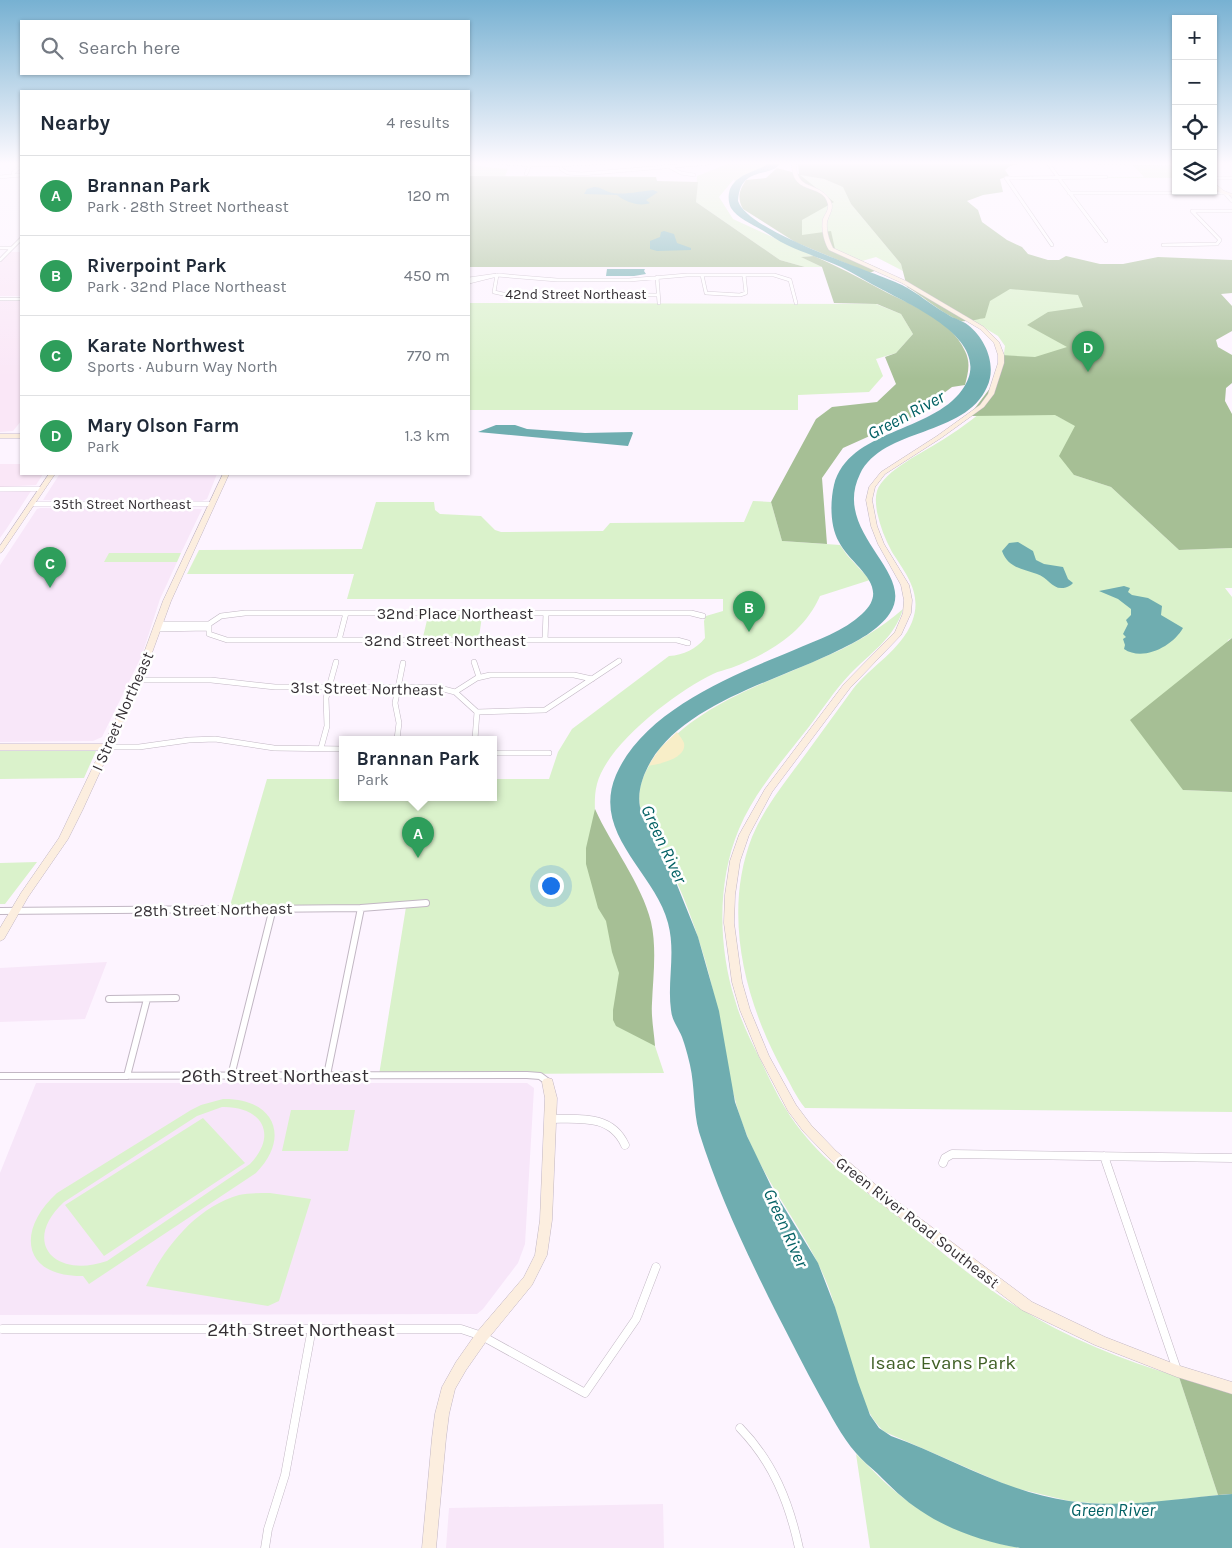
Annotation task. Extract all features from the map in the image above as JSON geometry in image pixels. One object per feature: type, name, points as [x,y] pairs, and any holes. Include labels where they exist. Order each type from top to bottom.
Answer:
[{"type":"street","points":[[826,235],[828,245],[833,250],[913,287],[982,328],[996,342],[1001,355],[1001,363],[992,394],[982,406],[969,416]]},
{"type":"street","points":[[1045,235],[1052,245]]},
{"type":"street","points":[[1102,235],[1106,241]]},
{"type":"street","points":[[1163,245],[1217,244],[1220,240],[1215,235]]},
{"type":"street","points":[[0,260],[20,240]]},
{"type":"street","points":[[0,248],[12,248]]},
{"type":"street","points":[[470,281],[497,275],[556,280],[629,280],[702,275],[782,276],[790,280],[796,303]]},
{"type":"street","name":"42nd Street Northeast","points":[[497,275],[495,293],[503,294],[658,295]]},
{"type":"street","points":[[702,275],[705,291],[710,294],[743,294],[747,291],[744,275]]},
{"type":"street","points":[[656,277],[658,303]]},
{"type":"street","points":[[0,299],[20,299]]},
{"type":"street","name":"Green River Road Southeast","points":[[969,416],[883,474],[872,487],[869,500],[874,526],[905,584],[908,600],[907,613],[898,633],[847,686],[754,813],[735,861],[730,895],[729,923],[737,982],[758,1042],[784,1092],[808,1128],[832,1154],[878,1194],[1027,1306],[1100,1341],[1232,1388]]},
{"type":"street","points":[[0,436],[20,436]]},
{"type":"street","points":[[0,551],[51,475]]},
{"type":"street","name":"I Street Northeast","points":[[0,938],[14,911],[63,839],[138,680],[167,601],[226,475]]},
{"type":"street","name":"35th Street Northeast","points":[[0,489],[42,489]]},
{"type":"street","name":"35th Street Northeast","points":[[31,504],[212,504]]},
{"type":"street","points":[[339,640],[346,613]]},
{"type":"street","points":[[545,640],[546,613]]},
{"type":"street","name":"32nd Place Northeast","points":[[209,626],[217,617],[236,614],[691,613],[703,616]]},
{"type":"street","points":[[159,627],[209,626]]},
{"type":"street","name":"32nd Street Northeast","points":[[209,626],[209,634],[212,637],[227,640],[677,640],[688,643]]},
{"type":"street","points":[[455,692],[477,712],[545,710],[618,661]]},
{"type":"street","points":[[321,748],[327,726],[325,705],[336,662]]},
{"type":"street","points":[[474,662],[480,677]]},
{"type":"street","points":[[397,736],[399,723],[395,703],[403,663]]},
{"type":"street","name":"31st Street Northeast","points":[[138,680],[202,680],[265,686],[439,687],[455,692],[480,677],[493,675],[570,675],[592,679]]},
{"type":"street","points":[[475,736],[477,712]]},
{"type":"street","points":[[0,747],[139,747],[189,740],[215,739],[261,747],[339,749]]},
{"type":"street","points":[[497,753],[549,753]]},
{"type":"street","name":"28th Street Northeast","points":[[0,911],[361,908],[426,903]]},
{"type":"street","points":[[230,1076],[273,908]]},
{"type":"street","points":[[327,1075],[361,908]]},
{"type":"street","points":[[109,999],[176,998]]},
{"type":"street","points":[[127,1076],[147,999]]},
{"type":"street","name":"26th Street Northeast","points":[[0,1076],[527,1075],[542,1077],[548,1082]]},
{"type":"street","points":[[429,1548],[442,1414],[449,1387],[482,1336],[524,1288],[534,1273],[541,1256],[546,1220],[550,1119],[548,1082]]},
{"type":"street","points":[[550,1119],[601,1122],[618,1133],[623,1138],[625,1146]]},
{"type":"street","points":[[943,1163],[945,1158],[952,1154],[1232,1158]]},
{"type":"street","points":[[1104,1156],[1177,1370]]},
{"type":"street","name":"24th Street Northeast","points":[[2,1329],[461,1329],[482,1336],[585,1393],[636,1318],[656,1267]]},
{"type":"street","points":[[265,1548],[268,1529],[285,1475],[312,1328]]},
{"type":"street","points":[[740,1428],[756,1442],[774,1475],[788,1506],[798,1548]]},
{"type":"shaded area","points":[[10,252],[20,252],[20,296],[0,296],[0,262]]},
{"type":"shaded area","points":[[0,300],[20,300],[20,422],[13,431],[0,432]]},
{"type":"shaded area","points":[[0,464],[20,464],[20,475],[42,475],[36,485],[0,487]]},
{"type":"shaded area","points":[[59,475],[217,475],[207,499],[202,501],[43,500]]},
{"type":"shaded area","points":[[31,491],[7,528],[0,538],[0,492]]},
{"type":"shaded area","points":[[37,509],[202,509],[181,553],[110,553],[105,562],[177,562],[160,599],[142,655],[102,737],[93,741],[0,742],[0,565]]},
{"type":"shaded area","points":[[107,962],[85,1019],[0,1022],[0,968]]},
{"type":"shaded area","points":[[36,1083],[527,1083],[534,1088],[525,1244],[518,1263],[483,1309],[477,1314],[0,1315],[0,1173]]},
{"type":"shaded area","points":[[663,1504],[664,1548],[446,1548],[449,1508]]},
{"type":"green space","points":[[470,235],[744,235],[780,260],[805,267],[470,267]]},
{"type":"green space","points":[[744,235],[769,235],[814,256],[802,257],[822,267],[805,267],[780,260]]},
{"type":"green space","points":[[784,235],[832,235],[835,249],[880,269],[869,273],[795,242]]},
{"type":"green space","points":[[877,235],[901,264],[903,271],[876,257],[862,261],[802,236]]},
{"type":"green space","points":[[877,235],[1000,235],[1022,247],[1028,254],[1048,260],[1059,260],[1066,256],[1100,264],[1123,264],[1158,257],[1232,260],[1232,293],[1221,294],[1232,306],[1232,331],[1216,340],[1218,347],[1232,355],[1232,383],[1226,388],[1225,401],[1232,414],[1232,548],[1179,550],[1111,487],[1074,475],[1059,456],[1075,426],[1055,415],[969,416],[997,379],[1001,355],[1035,357],[1067,347],[1027,325],[1048,312],[1083,307],[1078,295],[1010,289],[990,301],[985,318],[961,321],[907,287],[901,264]]},
{"type":"green space","points":[[814,256],[916,307],[939,321],[958,340],[967,355],[968,364],[965,385],[952,387],[912,417],[843,448],[822,478],[827,544],[782,541],[771,502],[816,419],[832,407],[877,402],[896,384],[885,357],[896,353],[913,334],[901,314],[877,304],[834,303],[822,267],[801,257]]},
{"type":"green space","points":[[1098,277],[1057,416],[1075,425],[1074,475],[1111,487],[1179,550],[1232,548],[1232,588],[1225,588],[1232,597],[1232,638],[1228,640],[1183,790],[1232,792],[1232,1112],[805,1108],[793,1090],[770,1044],[758,1016],[749,987],[742,957],[739,927],[739,896],[743,866],[757,826],[776,794],[853,689],[901,641],[912,622],[915,612],[914,593],[907,576],[892,552],[877,512],[877,491],[881,483],[897,468],[958,430],[998,398],[1005,346],[998,336],[912,284]]},
{"type":"green space","points":[[470,303],[876,304],[901,314],[913,334],[896,353],[876,359],[883,376],[869,392],[798,395],[798,410],[470,410]]},
{"type":"green space","points":[[753,501],[771,502],[782,541],[840,545],[870,580],[820,596],[805,621],[783,641],[758,656],[713,674],[681,693],[645,720],[614,752],[603,768],[596,788],[595,818],[655,1046],[664,1073],[379,1075],[406,907],[229,909],[267,779],[339,779],[339,801],[497,801],[497,779],[549,779],[558,752],[572,729],[669,656],[685,653],[698,645],[705,638],[704,621],[706,616],[723,611],[723,599],[347,599],[354,574],[187,574],[199,550],[362,549],[376,502],[434,502],[435,510],[440,514],[481,516],[495,530],[501,532],[603,531],[610,523],[744,522]]},
{"type":"green space","points":[[109,553],[181,553],[177,562],[104,562]]},
{"type":"green space","name":"Isaac Evans Park","points":[[903,609],[899,620],[888,637],[844,680],[770,776],[753,802],[739,829],[727,870],[722,914],[725,958],[740,1016],[770,1081],[790,1116],[812,1144],[847,1177],[971,1275],[1018,1308],[1085,1343],[1155,1370],[1179,1377],[1218,1495],[1115,1505],[1069,1501],[1011,1487],[885,1432],[874,1420],[857,1385],[828,1286],[819,1266],[765,1172],[746,1133],[733,1091],[705,960],[692,919],[675,878],[640,807],[641,783],[647,769],[662,749],[698,717],[740,694],[848,646],[877,629]]},
{"type":"green space","points":[[428,616],[482,616],[479,637],[423,637]]},
{"type":"green space","points":[[1232,638],[1232,792],[1183,790],[1130,720]]},
{"type":"green space","points":[[0,751],[96,751],[84,778],[0,779]]},
{"type":"green space","points":[[595,809],[641,893],[651,922],[654,952],[652,1019],[655,1046],[616,1026],[613,1020],[619,973],[612,952],[606,921],[598,908],[586,864],[586,848]]},
{"type":"green space","points":[[37,862],[5,904],[0,904],[0,863]]},
{"type":"green space","points":[[223,1099],[240,1100],[254,1105],[265,1112],[272,1122],[275,1133],[273,1146],[267,1159],[256,1173],[89,1284],[83,1276],[63,1274],[47,1269],[37,1260],[32,1249],[31,1236],[35,1222],[44,1207],[57,1193],[201,1105]],"holes":[[[222,1107],[247,1111],[262,1124],[263,1142],[259,1153],[250,1164],[107,1261],[89,1265],[73,1265],[59,1261],[50,1254],[45,1243],[45,1231],[51,1217],[64,1202],[197,1116]]]},
{"type":"green space","points":[[291,1110],[355,1110],[348,1151],[282,1151]]},
{"type":"green space","points":[[203,1118],[245,1163],[104,1256],[65,1205]]},
{"type":"green space","points":[[270,1193],[311,1199],[279,1301],[268,1306],[146,1286],[162,1257],[195,1219],[223,1201],[239,1195]]},
{"type":"green space","points":[[1179,1377],[1232,1393],[1232,1494],[1218,1495]]},
{"type":"green space","points":[[856,1454],[895,1491],[928,1515],[973,1536],[1020,1548],[870,1548]]},
{"type":"sand","points":[[677,732],[684,743],[681,753],[671,760],[648,766],[660,748]]},
{"type":"water","points":[[660,235],[674,235],[677,243],[691,248],[691,250],[657,251],[650,249],[650,241]]},
{"type":"water","name":"Green River","points":[[771,235],[783,235],[902,285],[950,316],[966,323],[985,345],[991,370],[987,387],[976,403],[961,415],[886,448],[871,459],[860,474],[854,495],[856,515],[864,533],[893,582],[895,598],[890,613],[880,625],[853,643],[736,695],[687,723],[667,741],[651,761],[643,777],[639,795],[640,807],[675,880],[698,937],[719,1011],[735,1102],[747,1136],[771,1186],[818,1263],[835,1307],[870,1415],[879,1428],[891,1436],[1000,1482],[1022,1490],[1069,1501],[1111,1504],[1232,1494],[1232,1548],[1020,1548],[995,1543],[956,1530],[932,1518],[909,1502],[858,1456],[836,1425],[775,1310],[733,1222],[699,1132],[692,1073],[682,1037],[672,1014],[670,999],[671,945],[668,923],[661,904],[618,834],[612,816],[611,796],[616,775],[629,752],[647,732],[669,713],[718,683],[830,635],[862,614],[870,604],[873,594],[872,585],[867,576],[845,551],[836,536],[832,514],[834,485],[843,467],[856,453],[873,442],[931,415],[948,404],[962,390],[970,373],[969,357],[961,342],[931,316],[841,267],[784,243]]},
{"type":"water","points":[[607,269],[645,269],[646,274],[606,276]]},
{"type":"water","points":[[496,425],[515,425],[527,429],[585,433],[633,433],[628,446],[478,432]]},
{"type":"water","points":[[1018,542],[1033,551],[1036,560],[1044,564],[1063,567],[1068,579],[1073,583],[1065,588],[1056,587],[1041,576],[1012,564],[1002,551],[1009,543]]},
{"type":"water","points":[[1124,586],[1130,588],[1128,592],[1132,595],[1148,598],[1162,606],[1161,615],[1183,628],[1172,641],[1148,653],[1132,653],[1124,649],[1123,639],[1126,637],[1123,634],[1128,624],[1126,620],[1131,615],[1131,609],[1118,599],[1099,591]]},
{"type":"place","name":"Mary Olson Farm","points":[[1088,372]]},
{"type":"place","name":"Karate Northwest","points":[[50,588]]},
{"type":"place","name":"Riverpoint Park","points":[[749,632]]},
{"type":"place","name":"Brannan Park","points":[[418,858]]}]
